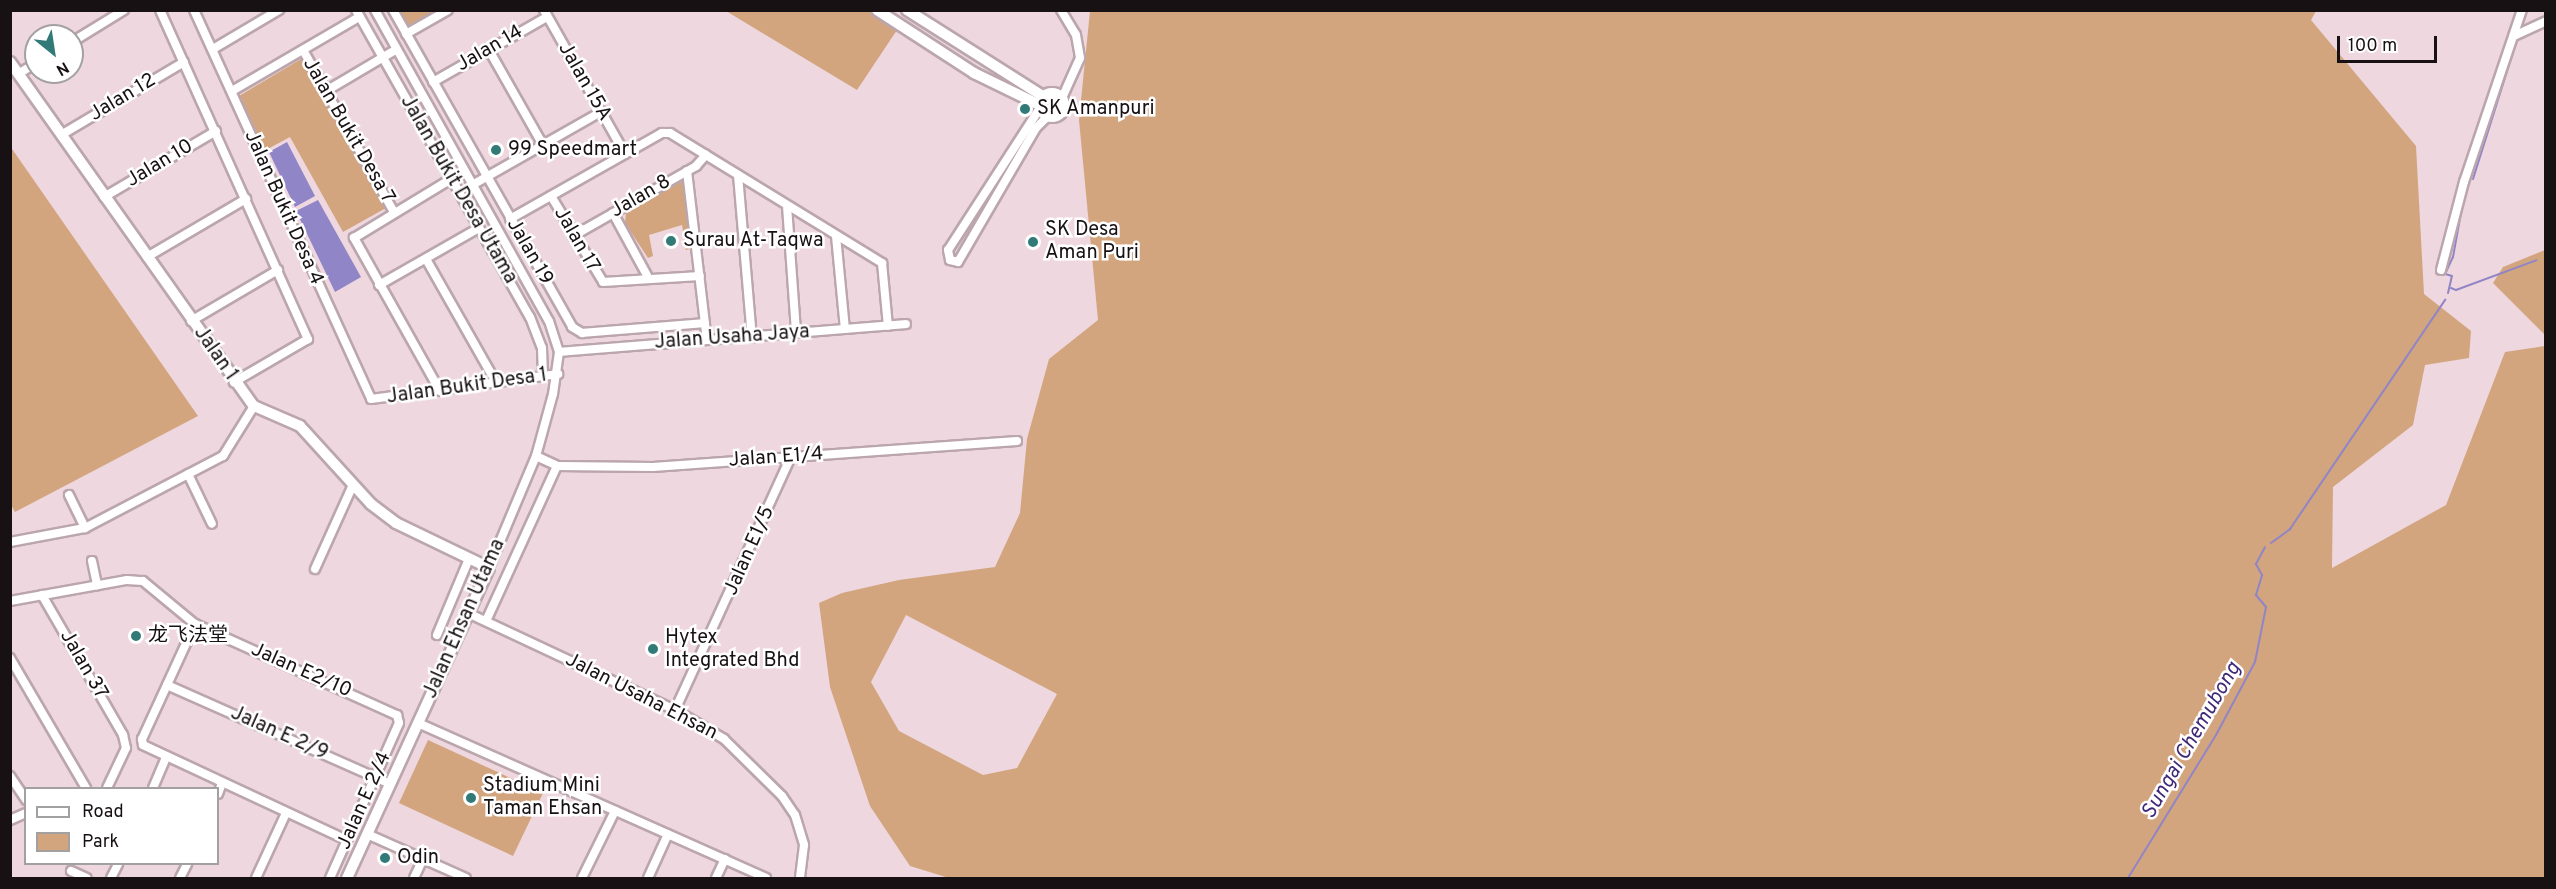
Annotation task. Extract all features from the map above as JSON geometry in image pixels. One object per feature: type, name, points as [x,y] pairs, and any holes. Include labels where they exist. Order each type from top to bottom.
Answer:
[{"type":"street","points":[[84,35],[124,10]]},
{"type":"street","points":[[160,10],[308,339],[234,382]]},
{"type":"street","name":"Jalan Bukit Desa 4","points":[[194,10],[338,333],[371,399],[377,401]]},
{"type":"street","points":[[213,49],[279,10]]},
{"type":"street","name":"Jalan Bukit Desa Utama","points":[[375,10],[549,321],[559,352]]},
{"type":"street","points":[[393,10],[433,82]]},
{"type":"street","points":[[406,34],[448,10]]},
{"type":"street","points":[[877,10],[974,73],[1062,113],[1062,98],[1080,58],[1076,35],[1061,10]]},
{"type":"street","points":[[907,10],[1043,106]]},
{"type":"street","points":[[2441,270],[2464,182],[2516,36],[2522,10]]},
{"type":"street","points":[[232,91],[303,50],[357,14]]},
{"type":"street","name":"Jalan Bukit Desa Utama","points":[[357,14],[530,318],[542,348],[543,375]]},
{"type":"street","name":"Jalan 14","points":[[433,82],[545,14]]},
{"type":"street","name":"Jalan 15A","points":[[545,14],[625,154]]},
{"type":"street","points":[[2516,36],[2546,21]]},
{"type":"street","points":[[326,91],[398,49]]},
{"type":"street","name":"Jalan Bukit Desa 7","points":[[303,50],[394,212]]},
{"type":"street","points":[[489,50],[543,145]]},
{"type":"street","name":"Jalan 1","points":[[10,62],[234,382],[254,406],[300,426],[353,485],[396,523],[489,568]]},
{"type":"street","name":"Jalan 12","points":[[61,135],[184,62]]},
{"type":"street","points":[[18,74],[24,70]]},
{"type":"street","name":"Jalan 19","points":[[433,82],[572,327],[582,333],[705,323]]},
{"type":"street","points":[[1043,106],[1036,128],[958,262],[950,260],[948,250],[1043,106],[1055,93],[1062,98]]},
{"type":"street","points":[[474,184],[601,112]]},
{"type":"street","name":"Jalan 10","points":[[105,197],[216,131]]},
{"type":"street","points":[[510,219],[662,133],[669,133],[879,262],[888,326]]},
{"type":"street","name":"Jalan 8","points":[[573,236],[687,171],[706,155]]},
{"type":"street","points":[[687,171],[707,340]]},
{"type":"street","points":[[738,175],[752,337]]},
{"type":"street","points":[[440,391],[355,244],[357,233],[451,178]]},
{"type":"street","name":"Jalan 17","points":[[551,196],[573,236],[603,282],[650,279]]},
{"type":"street","points":[[147,257],[246,199]]},
{"type":"street","points":[[787,206],[796,333]]},
{"type":"street","points":[[613,213],[650,279],[700,276]]},
{"type":"street","points":[[379,285],[479,228]]},
{"type":"street","points":[[836,236],[845,329]]},
{"type":"street","points":[[426,259],[496,382]]},
{"type":"street","points":[[191,321],[278,270]]},
{"type":"street","name":"Jalan Usaha Jaya","points":[[559,352],[906,324]]},
{"type":"street","name":"Jalan Ehsan Utama","points":[[347,879],[489,568],[536,456],[558,374],[559,352]]},
{"type":"street","name":"Jalan Bukit Desa 1","points":[[377,401],[558,374]]},
{"type":"street","points":[[10,542],[85,528],[223,456],[254,406]]},
{"type":"street","name":"Jalan E1/4","points":[[536,456],[557,466],[652,467],[1017,441]]},
{"type":"street","name":"Jalan E1/5","points":[[675,710],[791,457]]},
{"type":"street","points":[[486,621],[557,466]]},
{"type":"street","points":[[188,474],[212,524]]},
{"type":"street","points":[[315,568],[353,485]]},
{"type":"street","points":[[69,495],[85,528]]},
{"type":"street","points":[[437,635],[469,559]]},
{"type":"street","points":[[92,561],[97,585]]},
{"type":"street","name":"Jalan E2/10","points":[[10,602],[97,585],[143,581],[195,624],[394,712],[399,723]]},
{"type":"street","name":"Jalan 37","points":[[42,596],[123,735],[126,748],[108,787]]},
{"type":"street","name":"Jalan Usaha Ehsan","points":[[468,613],[675,710],[724,740],[782,796],[795,815],[804,839],[800,879]]},
{"type":"street","points":[[195,624],[142,739],[143,745],[166,758],[347,840]]},
{"type":"street","points":[[10,658],[85,787]]},
{"type":"street","name":"Jalan E 2/9","points":[[167,685],[390,784]]},
{"type":"street","name":"Jalan E 2/4","points":[[330,879],[399,723]]},
{"type":"street","points":[[418,723],[766,879]]},
{"type":"street","points":[[154,787],[166,758]]},
{"type":"street","points":[[10,776],[24,797]]},
{"type":"street","points":[[219,791],[222,783]]},
{"type":"street","points":[[582,879],[615,811]]},
{"type":"street","points":[[256,879],[286,813]]},
{"type":"street","points":[[10,820],[24,814]]},
{"type":"street","points":[[367,834],[466,879]]},
{"type":"street","points":[[648,879],[668,834]]},
{"type":"street","points":[[414,879],[423,859]]},
{"type":"street","points":[[716,879],[725,859]]},
{"type":"street","points":[[111,879],[118,865]]},
{"type":"street","points":[[180,879],[187,865]]},
{"type":"street","points":[[71,866],[87,879]]},
{"type":"green space","points":[[393,11],[448,11],[406,34]]},
{"type":"green space","points":[[726,11],[876,11],[899,27],[857,90]]},
{"type":"green space","points":[[1090,11],[2316,11],[2311,20],[2416,146],[2424,294],[2471,331],[2469,358],[2425,365],[2413,425],[2333,487],[2332,568],[2446,505],[2505,352],[2545,346],[2545,878],[949,878],[910,866],[870,806],[830,687],[819,603],[842,593],[899,580],[995,567],[1020,513],[1027,439],[1049,359],[1098,320],[1079,120]],"holes":[[[906,615],[1057,694],[1017,768],[983,775],[899,731],[871,682]]]},
{"type":"green space","points":[[301,59],[386,208],[343,232],[290,137],[264,151],[239,96]]},
{"type":"green space","points":[[10,146],[198,416],[15,512],[10,503]]},
{"type":"green space","points":[[685,180],[695,248],[686,250],[682,225],[649,235],[653,256],[648,258],[625,223],[626,211]]},
{"type":"green space","points":[[2546,250],[2545,335],[2493,283],[2503,267]]},
{"type":"green space","name":"Stadium Mini Taman Ehsan","points":[[428,740],[543,793],[513,856],[399,803]]},
{"type":"shaded area","points":[[287,142],[315,196],[295,207],[269,152]]},
{"type":"shaded area","points":[[318,200],[361,277],[335,292],[296,211]]},
{"type":"waterway","name":"Sungai Chemubong","points":[[2520,31],[2523,19]]},
{"type":"waterway","name":"Sungai Chemubong","points":[[2473,179],[2518,36]]},
{"type":"waterway","name":"Sungai Chemubong","points":[[2448,293],[2452,276],[2445,274],[2453,257],[2463,202]]},
{"type":"waterway","points":[[2451,288],[2456,290],[2537,260]]},
{"type":"waterway","name":"Sungai Chemubong","points":[[2271,543],[2290,529],[2445,300]]},
{"type":"waterway","name":"Sungai Chemubong","points":[[2128,878],[2216,735],[2255,662],[2266,607],[2256,595],[2262,575],[2256,564],[2265,547]]},
{"type":"place","name":"SK Amanpuri","points":[[1025,109]]},
{"type":"place","name":"99 Speedmart","points":[[496,150]]},
{"type":"place","name":"Surau At-Taqwa","points":[[671,241]]},
{"type":"place","name":"SK Desa Aman Puri","points":[[1033,242]]},
{"type":"place","name":"龙飞法堂","points":[[136,636]]},
{"type":"place","name":"Hytex Integrated Bhd","points":[[653,649]]},
{"type":"place","name":"Stadium Mini Taman Ehsan","points":[[471,798]]},
{"type":"place","name":"Odin","points":[[385,858]]}]
